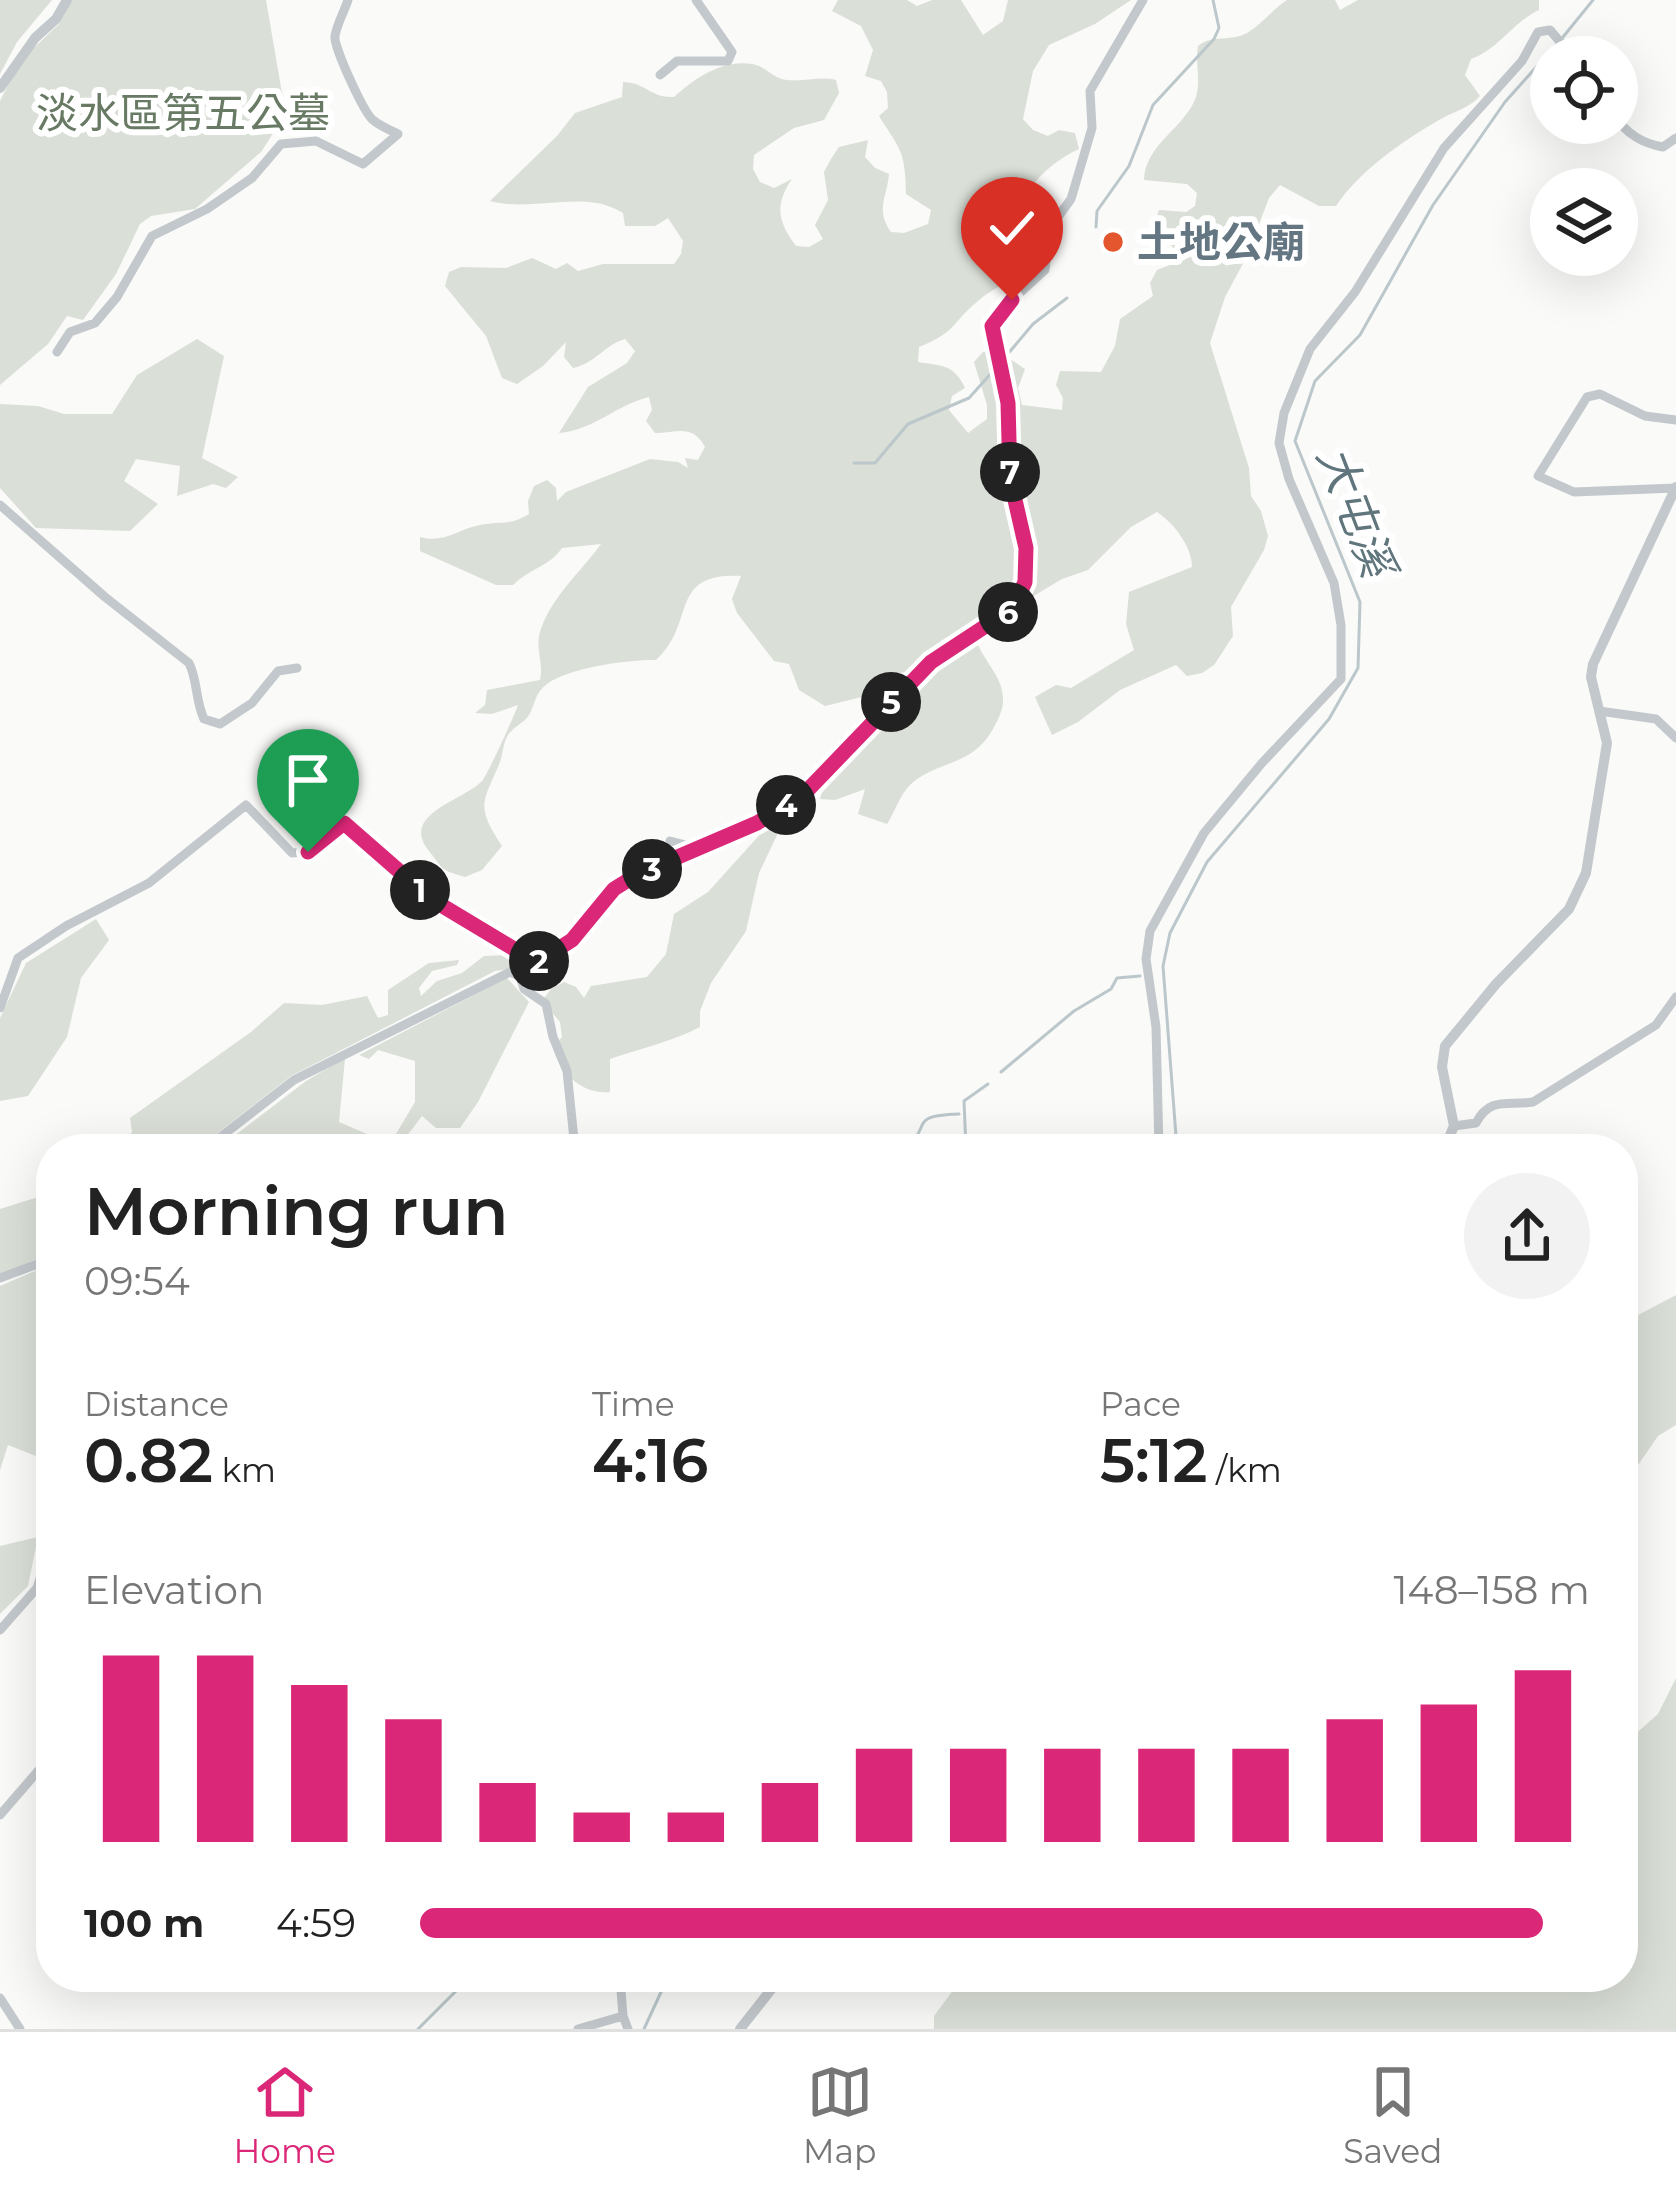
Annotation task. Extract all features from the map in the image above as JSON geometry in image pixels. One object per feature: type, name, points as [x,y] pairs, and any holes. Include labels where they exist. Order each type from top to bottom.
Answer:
[{"type":"street","points":[[0,88],[67,0]]},
{"type":"street","points":[[56,352],[70,332],[95,323],[152,236],[207,209],[252,178],[281,144],[316,141],[363,164],[398,134],[375,122],[359,104],[352,74],[338,56],[334,38],[348,0]]},
{"type":"street","points":[[660,74],[677,61],[728,61],[731,52],[696,0]]},
{"type":"street","points":[[520,976],[572,940],[614,889],[757,823],[802,796],[931,662],[1013,608],[1025,582],[1026,548],[1010,478],[1008,403],[992,326],[1012,300],[1046,270],[1050,228],[1071,199],[1092,128],[1090,91],[1143,0]]},
{"type":"street","points":[[1159,1134],[1156,1027],[1146,959],[1150,931],[1204,832],[1341,679],[1341,625],[1334,583],[1289,479],[1280,443],[1284,413],[1310,349],[1355,292],[1444,148],[1530,46]]},
{"type":"street","points":[[1638,137],[1663,147],[1676,138]]},
{"type":"street","points":[[1451,1134],[1454,1126],[1442,1066],[1445,1046],[1496,984],[1569,909],[1586,873],[1607,743],[1591,677],[1593,664],[1676,487],[1574,492],[1538,476],[1587,397],[1600,394],[1645,416],[1676,420]]},
{"type":"street","points":[[0,505],[189,663],[196,675],[196,703],[204,719],[220,724],[252,703],[278,670],[298,668]]},
{"type":"street","points":[[1599,710],[1656,719],[1676,738]]},
{"type":"street","points":[[0,1008],[18,958],[66,926],[149,883],[246,806],[292,853],[308,852],[344,823],[431,899],[519,952],[530,967]]},
{"type":"street","points":[[670,841],[701,849]]},
{"type":"street","points":[[224,1134],[294,1080],[510,972],[520,976]]},
{"type":"street","points":[[520,976],[524,989],[546,1004],[567,1071],[573,1134]]},
{"type":"street","points":[[1454,1126],[1476,1123],[1483,1109],[1502,1100],[1533,1102],[1656,1025],[1676,997]]},
{"type":"street","points":[[0,1278],[36,1264]]},
{"type":"street","points":[[0,1630],[36,1589]]},
{"type":"street","points":[[0,1815],[36,1773]]},
{"type":"street","points":[[621,1992],[628,2029]]},
{"type":"street","points":[[740,2029],[769,1992]]},
{"type":"street","points":[[0,1998],[20,2029]]},
{"type":"street","points":[[578,2029],[623,2016]]},
{"type":"green space","points":[[0,0],[52,0],[17,42],[0,74]]},
{"type":"green space","name":"淡水區第五公墓","points":[[72,0],[266,0],[284,105],[281,121],[261,152],[195,209],[151,216],[140,224],[116,274],[83,320],[67,316],[48,344],[0,385],[0,101],[20,61],[59,24]]},
{"type":"green space","points":[[838,0],[907,0],[917,6],[932,0],[961,0],[983,35],[1003,21],[1008,0],[1131,0],[1095,24],[1049,45],[1033,71],[1023,119],[1048,136],[1059,130],[1075,133],[1079,149],[1050,168],[1020,206],[1016,223],[1021,258],[1011,276],[947,332],[919,347],[918,362],[946,368],[961,380],[965,388],[952,396],[949,410],[968,433],[987,419],[974,362],[983,352],[998,351],[1025,369],[1018,388],[1022,405],[1062,410],[1063,398],[1056,385],[1060,371],[1101,372],[1115,346],[1120,319],[1153,296],[1150,283],[1157,270],[1183,260],[1154,224],[1159,210],[1186,212],[1195,206],[1197,193],[1187,184],[1144,180],[1151,156],[1196,97],[1198,46],[1247,33],[1287,0],[1335,0],[1340,10],[1358,0],[1539,0],[1539,10],[1471,59],[1465,75],[1480,96],[1383,158],[1336,206],[1319,206],[1280,185],[1269,198],[1210,343],[1249,468],[1251,496],[1268,536],[1231,607],[1233,636],[1214,665],[1187,676],[1176,665],[1120,690],[1052,735],[1035,697],[1056,685],[1071,688],[1134,650],[1126,624],[1129,592],[1192,567],[1181,536],[1157,512],[1131,527],[1088,570],[983,620],[975,634],[1002,691],[999,718],[976,749],[911,784],[887,824],[858,814],[865,789],[835,800],[820,799],[827,780],[853,743],[936,663],[894,675],[870,695],[825,706],[799,690],[789,664],[774,661],[737,613],[732,599],[741,576],[718,577],[692,591],[676,631],[656,660],[583,669],[543,688],[529,715],[506,738],[486,796],[485,812],[502,846],[482,870],[465,877],[446,871],[429,851],[422,827],[437,810],[482,781],[518,705],[492,714],[475,713],[485,705],[487,690],[540,680],[539,638],[545,619],[601,544],[562,548],[513,585],[496,585],[420,551],[420,537],[444,537],[522,518],[529,514],[534,486],[547,480],[556,488],[557,501],[566,492],[650,459],[688,468],[685,458],[698,460],[705,447],[689,432],[655,433],[646,421],[652,410],[649,397],[559,433],[588,387],[627,363],[635,351],[625,339],[573,368],[564,357],[566,342],[517,384],[502,378],[486,336],[445,286],[449,272],[461,267],[506,268],[532,258],[556,269],[567,263],[578,271],[603,264],[674,264],[683,241],[668,218],[655,226],[625,226],[623,213],[592,202],[490,201],[575,113],[622,97],[623,82],[674,97],[709,72],[741,63],[757,65],[787,80],[836,80],[839,93],[824,120],[794,128],[754,155],[753,169],[760,182],[774,188],[792,179],[780,213],[796,246],[809,247],[823,239],[815,225],[828,200],[824,172],[839,147],[868,140],[865,157],[889,174],[883,210],[891,232],[904,233],[928,224],[931,210],[906,194],[900,152],[879,116],[888,108],[887,92],[881,81],[865,76],[873,50],[861,26],[832,11]]},
{"type":"green space","points":[[197,339],[224,356],[202,458],[238,477],[226,488],[213,484],[177,496],[180,466],[136,459],[124,481],[158,504],[130,531],[36,528],[0,488],[0,404],[38,406],[64,414],[112,414],[137,375]]},
{"type":"green space","points":[[764,830],[779,831],[759,873],[746,931],[711,983],[700,1011],[700,1027],[610,1059],[610,1092],[591,1090],[574,1080],[553,1047],[562,1037],[560,1022],[542,1001],[551,989],[564,982],[584,998],[591,986],[647,977],[666,954],[674,914],[708,892]]},
{"type":"green space","points":[[96,919],[109,940],[81,978],[67,1037],[28,1096],[0,1101],[0,1018],[26,963]]},
{"type":"green space","points":[[507,955],[518,968],[495,971],[291,1076],[216,1134],[130,1134],[130,1118],[284,1003],[322,1005],[367,996],[378,1018],[388,1015],[388,990],[429,963],[459,960],[457,965],[432,971],[419,988],[421,996],[437,981],[462,973],[484,956]]},
{"type":"green space","points":[[507,978],[529,1002],[460,1128],[436,1128],[422,1116],[408,1134],[396,1134],[415,1102],[415,1061],[378,1050],[369,1059],[359,1055]]},
{"type":"green space","points":[[345,1058],[339,1122],[367,1134],[237,1134]]},
{"type":"green space","points":[[36,1198],[36,1259],[0,1275],[0,1209]]},
{"type":"green space","points":[[36,1270],[36,1456],[8,1445],[0,1470],[0,1286]]},
{"type":"green space","points":[[1676,1295],[1676,1425],[1658,1436],[1638,1465],[1638,1315]]},
{"type":"green space","points":[[36,1537],[28,1586],[0,1614],[0,1546]]},
{"type":"green space","points":[[1676,1678],[1676,2029],[934,2029],[934,2016],[952,1992],[1638,1992],[1638,1732],[1658,1714]]},
{"type":"waterway","points":[[1096,227],[1097,211],[1129,166],[1153,105],[1214,39],[1219,28],[1213,0]]},
{"type":"waterway","name":"大屯溪","points":[[1564,36],[1593,0]]},
{"type":"waterway","name":"大屯溪","points":[[1176,1134],[1163,966],[1170,933],[1207,862],[1329,719],[1358,668],[1360,602],[1295,441],[1315,381],[1360,335],[1433,205],[1530,74]]},
{"type":"waterway","points":[[1007,355],[1033,324],[1067,298]]},
{"type":"waterway","points":[[854,463],[875,463],[908,424],[969,398],[995,369]]},
{"type":"waterway","points":[[1001,1072],[1074,1011],[1111,989],[1117,978],[1140,976]]},
{"type":"waterway","points":[[965,1134],[964,1101],[988,1084]]},
{"type":"waterway","points":[[917,1134],[927,1119],[959,1114]]},
{"type":"waterway","name":"大屯溪","points":[[418,2029],[455,1992]]},
{"type":"waterway","points":[[644,2029],[661,1992]]},
{"type":"place","name":"土地公廟","points":[[1113,242]]},
{"type":"route","points":[[308,852],[344,823],[431,899],[519,952],[530,967],[572,940],[614,889],[757,823],[802,796],[931,662],[1013,608],[1025,582],[1026,548],[1010,478],[1008,403],[992,326],[1012,300]]}]
